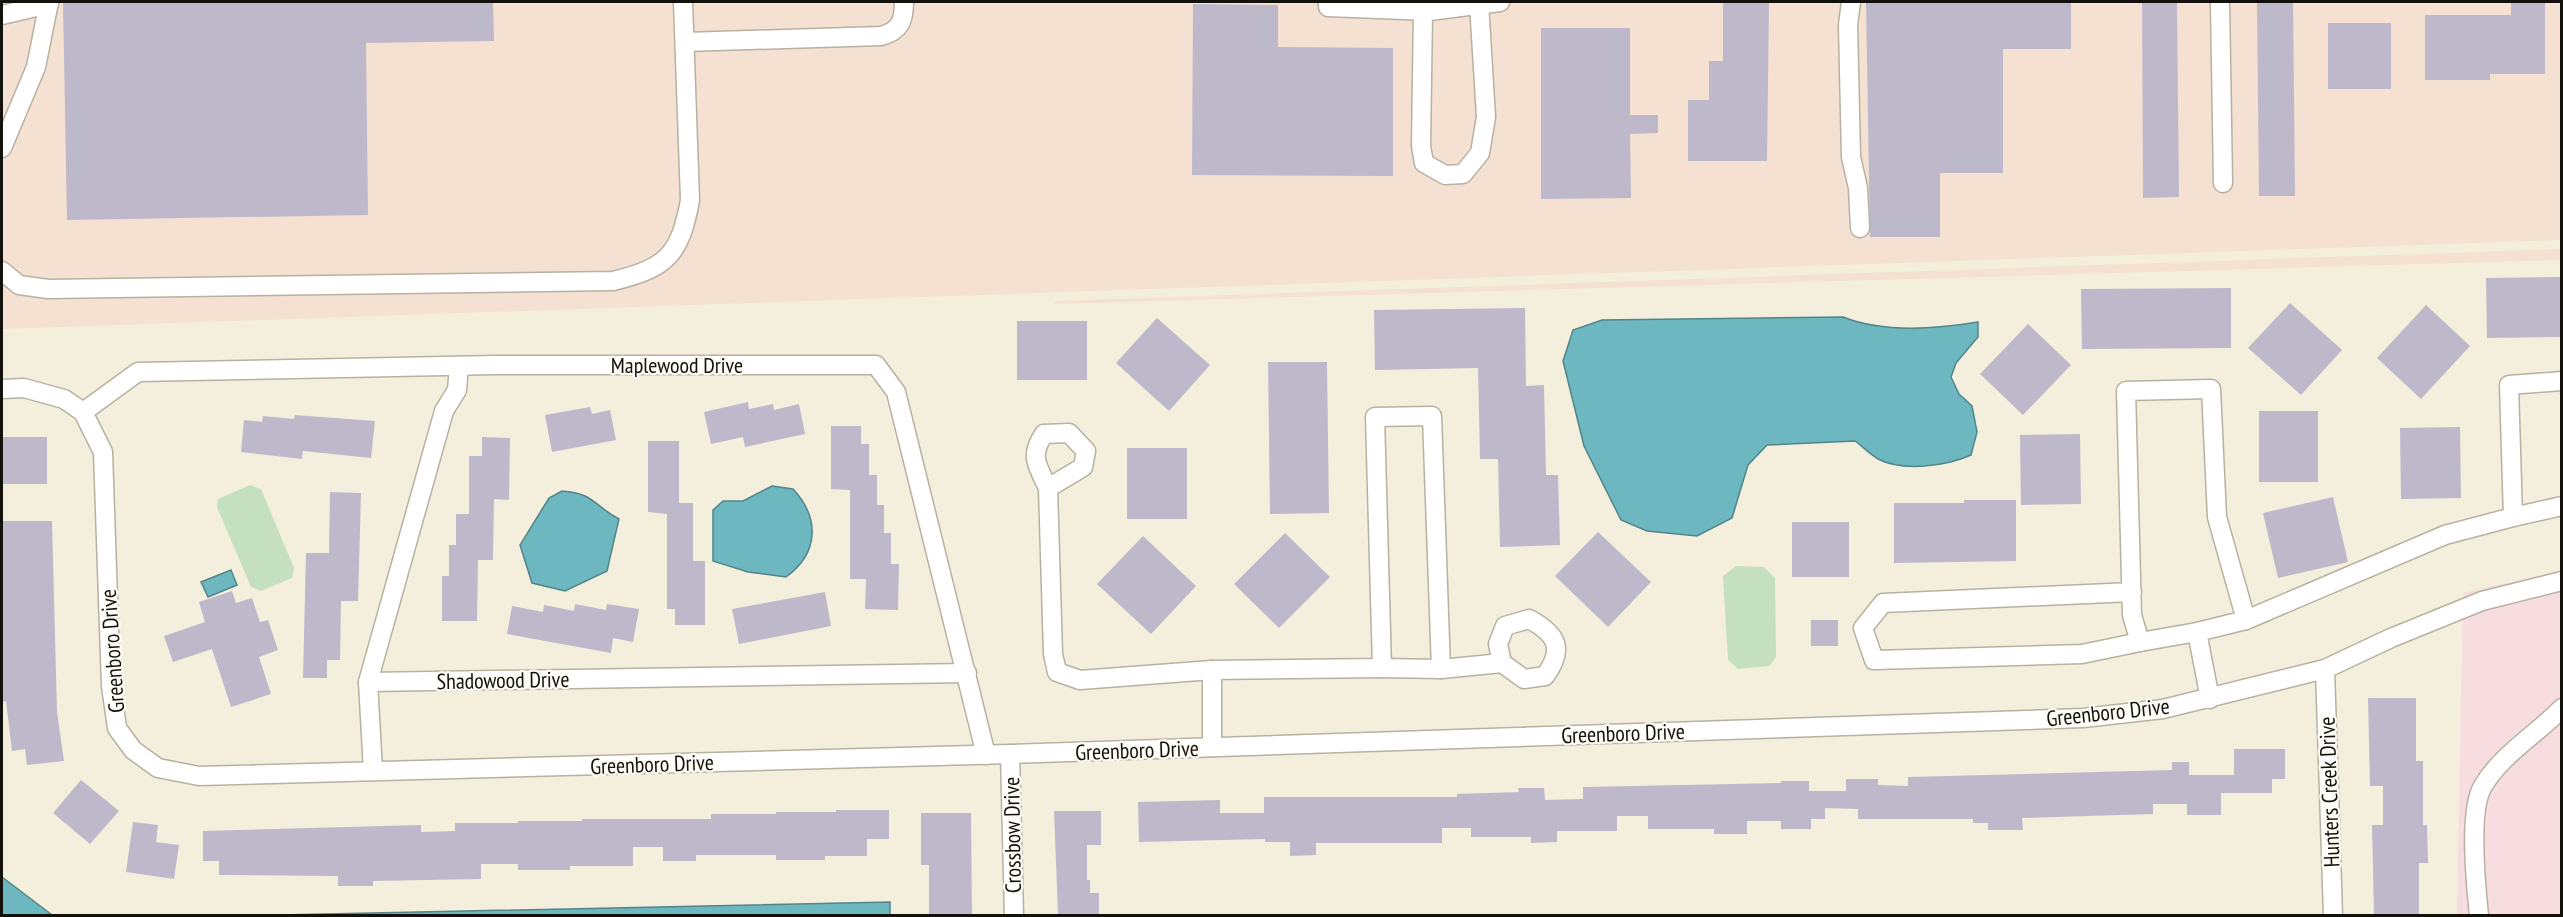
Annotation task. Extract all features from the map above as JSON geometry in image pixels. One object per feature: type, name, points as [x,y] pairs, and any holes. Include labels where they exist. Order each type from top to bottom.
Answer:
[{"type":"street","points":[[2,271],[19,285],[48,289],[613,281],[643,274],[662,264],[673,249],[685,228],[690,200],[683,2]]},
{"type":"street","points":[[685,42],[881,36],[893,33],[901,24],[904,2]]},
{"type":"street","points":[[1328,2],[1328,7],[1423,11],[1500,2]]},
{"type":"street","points":[[1851,2],[1848,25],[1851,157],[1858,188],[1860,228]]},
{"type":"street","points":[[2220,2],[2223,183]]},
{"type":"street","points":[[2,15],[49,3],[36,67],[2,148]]},
{"type":"street","points":[[1423,11],[1421,146],[1424,163],[1445,175],[1463,174],[1480,153],[1486,117],[1479,3]]},
{"type":"street","name":"Maplewood Drive","points":[[83,412],[138,372],[459,366],[876,365],[896,392],[986,755]]},
{"type":"street","points":[[373,771],[368,681],[444,411],[457,390],[459,366]]},
{"type":"street","points":[[2512,517],[2509,385],[2562,381]]},
{"type":"street","points":[[2,389],[24,388],[64,399],[83,412]]},
{"type":"street","points":[[2140,642],[2132,615],[2126,391],[2211,389],[2217,517],[2246,620]]},
{"type":"street","name":"Greenboro Drive","points":[[83,412],[103,452],[111,686],[117,728],[133,750],[158,768],[199,776],[986,755],[2083,718],[2163,709],[2325,669],[2391,638],[2482,602],[2562,581]]},
{"type":"street","points":[[1382,668],[1374,417],[1432,416],[1441,669]]},
{"type":"street","points":[[1048,488],[1053,654],[1058,672],[1080,680],[1212,670],[1441,669],[1502,663]]},
{"type":"street","points":[[2132,592],[1883,603],[1863,628],[1874,660],[2082,654],[2197,632],[2246,620],[2445,535],[2562,506]]},
{"type":"street","points":[[2197,632],[2210,699]]},
{"type":"street","name":"Hunters Creek Drive","points":[[2325,669],[2333,915]]},
{"type":"street","points":[[1212,670],[1212,747]]},
{"type":"street","name":"Shadowood Drive","points":[[368,681],[967,673]]},
{"type":"street","points":[[2479,915],[2475,808],[2482,787],[2502,762],[2542,729],[2562,708]]},
{"type":"street","name":"Crossbow Drive","points":[[1010,754],[1014,915]]},
{"type":"shaded area","points":[[2,2],[2561,2],[2561,240],[2,329]]},
{"type":"shaded area","points":[[2562,249],[2561,260],[1054,304],[1055,301]]},
{"type":"shaded area","points":[[2561,570],[2561,915],[2457,916],[2463,593]]},
{"type":"green space","points":[[250,485],[261,489],[294,568],[292,578],[261,591],[251,587],[217,507],[218,499]]},
{"type":"green space","points":[[1736,566],[1764,567],[1775,578],[1776,657],[1769,666],[1738,669],[1728,660],[1723,576]]},
{"type":"water","points":[[1843,317],[1875,326],[1910,328],[1978,322],[1978,337],[1956,363],[1951,377],[1959,394],[1972,406],[1977,432],[1971,455],[1937,465],[1912,466],[1888,463],[1878,459],[1855,441],[1767,445],[1748,465],[1732,518],[1697,536],[1647,531],[1621,520],[1584,446],[1563,361],[1573,330],[1602,320]]},
{"type":"water","points":[[772,486],[793,489],[808,512],[812,535],[810,546],[797,568],[786,577],[748,572],[713,561],[713,510],[723,501],[743,501]]},
{"type":"water","points":[[562,491],[588,497],[619,519],[607,571],[565,591],[532,583],[520,545],[549,498]]},
{"type":"water","points":[[231,570],[237,585],[208,597],[201,582]]},
{"type":"water","points":[[2,877],[52,915],[2,915]]},
{"type":"water","points":[[890,902],[890,916],[279,915]]},
{"type":"building","points":[[63,2],[493,2],[494,41],[366,43],[368,215],[67,220]]},
{"type":"building","points":[[1723,2],[1769,2],[1767,161],[1688,161],[1688,100],[1709,100],[1709,61],[1723,61]]},
{"type":"building","points":[[1866,2],[2071,2],[2071,49],[2003,49],[2003,173],[1940,173],[1940,237],[1870,237]]},
{"type":"building","points":[[2142,2],[2177,2],[2179,197],[2143,198]]},
{"type":"building","points":[[2257,2],[2293,2],[2295,196],[2259,196]]},
{"type":"building","points":[[2511,2],[2545,2],[2545,74],[2490,74],[2490,80],[2425,80],[2425,15],[2511,15]]},
{"type":"building","points":[[1193,4],[1278,5],[1278,47],[1393,48],[1393,176],[1192,175]]},
{"type":"building","points":[[2328,23],[2391,23],[2391,89],[2328,89]]},
{"type":"building","points":[[1541,28],[1630,28],[1630,115],[1658,115],[1658,133],[1630,134],[1631,198],[1541,199]]},
{"type":"building","points":[[2562,277],[2562,337],[2487,338],[2486,278]]},
{"type":"building","points":[[2231,288],[2231,348],[2082,349],[2081,289]]},
{"type":"building","points":[[2290,303],[2342,350],[2301,395],[2248,348]]},
{"type":"building","points":[[2426,305],[2470,346],[2421,399],[2377,358]]},
{"type":"building","points":[[1525,308],[1526,386],[1544,385],[1546,475],[1558,475],[1560,545],[1500,547],[1498,459],[1480,459],[1478,368],[1375,370],[1374,310]]},
{"type":"building","points":[[1157,318],[1210,365],[1169,411],[1116,363]]},
{"type":"building","points":[[1017,321],[1087,321],[1087,380],[1017,380]]},
{"type":"building","points":[[2028,324],[2071,365],[2023,415],[1980,374]]},
{"type":"building","points":[[1268,362],[1327,362],[1329,513],[1270,514]]},
{"type":"building","points":[[748,402],[749,409],[773,404],[774,410],[799,404],[805,434],[745,447],[743,437],[711,444],[704,412]]},
{"type":"building","points":[[590,407],[592,414],[610,410],[616,440],[552,452],[545,415]]},
{"type":"building","points":[[2259,411],[2318,411],[2318,482],[2259,482]]},
{"type":"building","points":[[295,415],[375,421],[371,458],[303,451],[302,459],[241,452],[244,420],[262,422],[263,416],[294,419]]},
{"type":"building","points":[[831,426],[861,426],[861,444],[869,444],[869,475],[877,475],[877,505],[884,505],[884,533],[891,533],[891,564],[899,564],[898,610],[865,609],[866,579],[850,579],[850,490],[831,489]]},
{"type":"building","points":[[2460,427],[2461,498],[2401,499],[2400,428]]},
{"type":"building","points":[[2080,434],[2081,504],[2021,505],[2020,435]]},
{"type":"building","points":[[2,437],[47,437],[47,484],[2,484]]},
{"type":"building","points":[[482,437],[510,438],[509,500],[494,499],[493,560],[478,560],[477,621],[442,621],[442,576],[449,576],[449,545],[456,545],[456,514],[469,514],[469,456],[482,456]]},
{"type":"building","points":[[648,441],[679,441],[679,503],[693,503],[693,561],[705,561],[705,625],[675,625],[675,609],[667,609],[667,514],[648,512]]},
{"type":"building","points":[[1127,448],[1187,448],[1187,519],[1127,519]]},
{"type":"building","points":[[330,492],[361,493],[358,601],[341,601],[340,660],[327,660],[327,678],[303,678],[306,553],[329,553]]},
{"type":"building","points":[[2333,497],[2348,562],[2278,578],[2263,513]]},
{"type":"building","points":[[1964,500],[2016,500],[2016,561],[1894,563],[1894,503],[1964,503]]},
{"type":"building","points":[[2,521],[52,521],[57,712],[64,761],[27,765],[25,749],[12,751],[6,701],[2,702]]},
{"type":"building","points":[[1792,522],[1849,522],[1849,577],[1792,577]]},
{"type":"building","points":[[1598,532],[1651,582],[1608,627],[1555,576]]},
{"type":"building","points":[[1285,533],[1330,577],[1279,628],[1234,584]]},
{"type":"building","points":[[1143,536],[1196,586],[1151,634],[1097,584]]},
{"type":"building","points":[[232,591],[236,603],[252,598],[260,622],[268,620],[278,650],[259,657],[271,694],[231,707],[212,649],[173,662],[164,636],[205,622],[199,602]]},
{"type":"building","points":[[825,592],[831,626],[739,644],[732,609]]},
{"type":"building","points":[[575,604],[606,610],[607,604],[639,609],[633,642],[613,638],[611,653],[507,634],[512,606],[543,612],[544,605],[574,611]]},
{"type":"building","points":[[1811,620],[1838,620],[1838,646],[1811,646]]},
{"type":"building","points":[[2368,698],[2416,698],[2416,761],[2423,761],[2423,825],[2427,825],[2428,863],[2419,863],[2419,915],[2374,915],[2372,825],[2383,825],[2383,786],[2370,786]]},
{"type":"building","points":[[2234,749],[2285,749],[2285,779],[2272,779],[2272,793],[2221,793],[2221,815],[2187,815],[2187,804],[2153,804],[2153,814],[2022,818],[2023,830],[1988,830],[1988,823],[1973,823],[1973,819],[1858,819],[1858,809],[1825,808],[1825,819],[1811,819],[1811,829],[1781,829],[1781,821],[1747,821],[1747,834],[1714,834],[1714,829],[1648,829],[1648,816],[1617,816],[1617,831],[1557,831],[1557,842],[1531,843],[1531,837],[1471,837],[1471,828],[1442,828],[1442,843],[1316,843],[1316,855],[1290,856],[1290,842],[1265,842],[1265,839],[1139,842],[1138,802],[1220,800],[1220,813],[1264,813],[1264,797],[1457,797],[1457,794],[1519,792],[1518,788],[1544,788],[1545,800],[1583,799],[1583,787],[1781,783],[1781,781],[1809,781],[1809,791],[1846,791],[1846,779],[1878,779],[1878,785],[1908,786],[1908,777],[2172,770],[2172,762],[2189,762],[2189,775],[2234,775]]},
{"type":"building","points":[[81,780],[119,811],[90,844],[53,813]]},
{"type":"building","points":[[836,810],[889,810],[889,839],[867,839],[867,856],[825,856],[825,860],[776,860],[776,855],[696,855],[696,861],[663,861],[663,847],[633,847],[633,866],[570,866],[570,870],[518,870],[518,864],[481,864],[481,879],[373,881],[373,886],[338,886],[338,876],[219,875],[219,861],[203,861],[203,831],[421,825],[421,832],[455,831],[455,823],[582,821],[582,819],[711,819],[711,814],[776,814],[776,812],[836,812]]},
{"type":"building","points":[[1054,811],[1101,811],[1101,845],[1087,845],[1087,880],[1090,880],[1090,893],[1099,893],[1099,915],[1058,915]]},
{"type":"building","points":[[921,813],[971,813],[972,915],[929,915],[929,865],[921,865]]},
{"type":"building","points":[[133,822],[158,825],[156,842],[179,845],[174,879],[126,872]]}]
